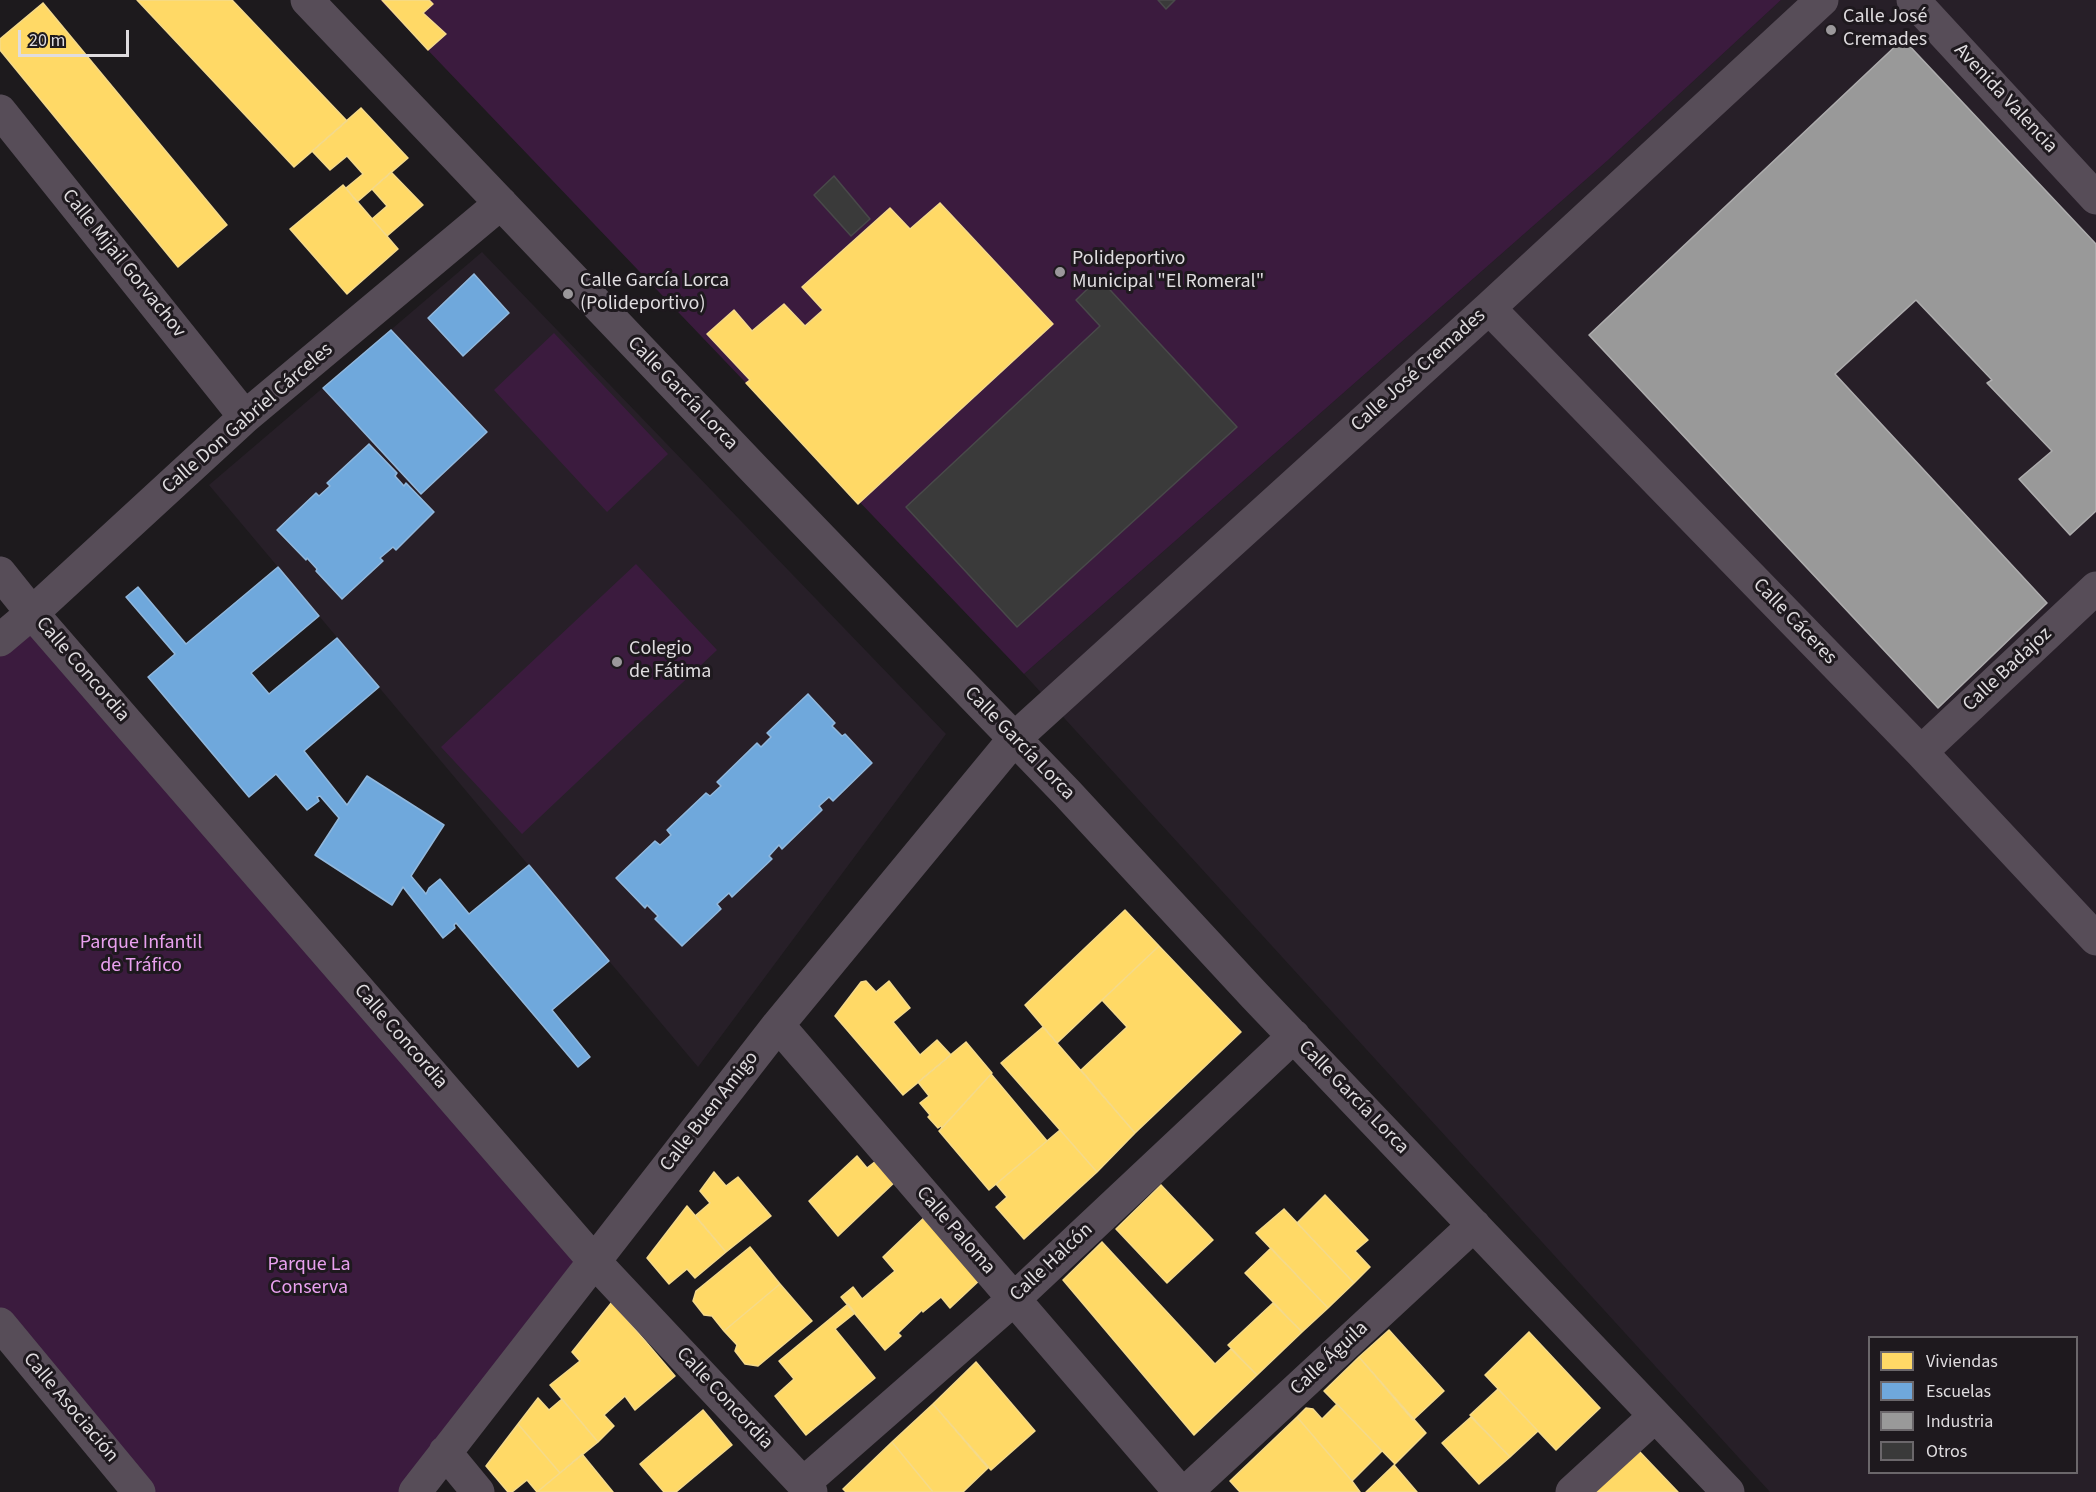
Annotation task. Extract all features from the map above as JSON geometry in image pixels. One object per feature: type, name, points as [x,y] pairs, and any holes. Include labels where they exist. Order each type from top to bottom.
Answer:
[{"type":"street","name":"Calle García Lorca","points":[[307,0],[1014,739],[1728,1492]]},
{"type":"street","name":"Calle José Cremades","points":[[1014,739],[1489,308],[1822,0]]},
{"type":"street","name":"Avenida Valencia","points":[[1913,0],[2096,198]]},
{"type":"street","name":"Calle Mijail Gorvachov","points":[[0,111],[245,417]]},
{"type":"street","name":"Calle Don Gabriel Cárceles","points":[[0,640],[245,417],[501,203]]},
{"type":"street","name":"Calle Cáceres","points":[[1489,308],[1921,752],[2096,939]]},
{"type":"street","name":"Calle Concordia","points":[[0,573],[32,613],[594,1261],[807,1488]]},
{"type":"street","name":"Calle Badajoz","points":[[1921,752],[2096,588]]},
{"type":"street","name":"Calle Buen Amigo","points":[[415,1492],[778,1025],[1014,739]]},
{"type":"street","name":"Calle Paloma","points":[[778,1025],[1180,1492]]},
{"type":"street","name":"Calle Halcón","points":[[807,1488],[1014,1299],[1294,1036]]},
{"type":"street","name":"Calle Águila","points":[[1186,1492],[1474,1225]]},
{"type":"street","name":"Calle Asociación","points":[[0,1324],[139,1492]]},
{"type":"street","points":[[1572,1492],[1655,1416]]},
{"type":"street","points":[[446,1452],[478,1492]]},
{"type":"shaded area","points":[[1781,0],[2096,0],[2096,1492],[1770,1492],[1024,674],[1607,161]]},
{"type":"shaded area","name":"Colegio de Fátima","points":[[482,252],[946,734],[698,1067],[209,485]]},
{"type":"green space","name":"Polideportivo Municipal \"El Romeral\"","points":[[380,0],[1781,0],[1607,161],[1024,674]]},
{"type":"green space","points":[[554,333],[668,454],[607,512],[494,390]]},
{"type":"green space","points":[[636,564],[717,650],[522,834],[441,747]]},
{"type":"green space","name":"Parque La Conserva","points":[[32,613],[594,1261],[416,1492],[139,1492],[0,1324],[0,639]]},
{"type":"building: Viviendas","points":[[137,0],[232,0],[347,121],[294,167]]},
{"type":"building: Viviendas","points":[[382,0],[429,0],[433,4],[423,13],[446,34],[428,50]]},
{"type":"building: Viviendas","points":[[43,3],[227,225],[178,267],[0,50],[0,39]]},
{"type":"building: Viviendas","points":[[361,108],[408,158],[357,202],[346,188],[363,174],[347,156],[330,170],[312,151]]},
{"type":"building: Viviendas","points":[[391,172],[423,205],[387,236],[372,219],[387,206],[372,189]]},
{"type":"building: Viviendas","points":[[343,185],[398,249],[347,294],[290,229]]},
{"type":"building: Viviendas","points":[[940,203],[1053,324],[858,504],[746,383],[750,380],[707,334],[734,310],[752,331],[784,304],[805,326],[823,310],[802,287],[890,208],[910,229]]},
{"type":"building: Viviendas","points":[[1125,910],[1159,946],[1057,1043],[1025,1005]]},
{"type":"building: Viviendas","points":[[1159,946],[1241,1032],[1135,1133],[1081,1070],[1127,1027],[1102,1000]]},
{"type":"building: Viviendas","points":[[866,981],[876,992],[889,981],[910,1008],[893,1022],[920,1055],[937,1040],[951,1055],[903,1095],[835,1016],[861,982]]},
{"type":"building: Viviendas","points":[[1043,1027],[1135,1133],[1097,1172],[1001,1063]]},
{"type":"building: Viviendas","points":[[966,1042],[992,1073],[942,1128],[941,1126],[938,1128],[920,1103],[929,1096],[918,1082]]},
{"type":"building: Viviendas","points":[[991,1074],[1047,1141],[989,1190],[939,1131]]},
{"type":"building: Viviendas","points":[[1060,1130],[1097,1172],[1024,1239],[996,1207],[1007,1197],[996,1184]]},
{"type":"building: Viviendas","points":[[857,1156],[867,1168],[881,1157],[899,1178],[838,1236],[809,1201]]},
{"type":"building: Viviendas","points":[[714,1172],[726,1186],[738,1177],[771,1216],[726,1252],[695,1216],[710,1203],[700,1191]]},
{"type":"building: Viviendas","points":[[1161,1185],[1213,1240],[1167,1283],[1116,1229]]},
{"type":"building: Viviendas","points":[[1325,1195],[1368,1240],[1355,1251],[1370,1267],[1354,1283],[1297,1223]]},
{"type":"building: Viviendas","points":[[687,1206],[726,1252],[695,1278],[687,1269],[669,1284],[647,1258]]},
{"type":"building: Viviendas","points":[[1284,1209],[1354,1283],[1328,1308],[1256,1233]]},
{"type":"building: Viviendas","points":[[929,1213],[983,1277],[950,1308],[941,1297],[923,1312],[922,1310],[898,1333],[901,1336],[885,1350],[841,1297],[853,1287],[862,1299],[895,1271],[883,1257]]},
{"type":"building: Viviendas","points":[[1102,1242],[1215,1364],[1231,1349],[1257,1375],[1194,1435],[1063,1280]]},
{"type":"building: Viviendas","points":[[750,1247],[780,1284],[724,1331],[712,1316],[704,1315],[693,1301],[696,1291]]},
{"type":"building: Viviendas","points":[[1271,1248],[1328,1308],[1302,1332],[1245,1273]]},
{"type":"building: Viviendas","points":[[780,1284],[812,1321],[758,1366],[745,1364],[735,1351],[737,1345],[724,1331]]},
{"type":"building: Viviendas","points":[[612,1302],[675,1376],[635,1410],[625,1396],[604,1415],[614,1426],[598,1442],[550,1385],[580,1361],[572,1352]]},
{"type":"building: Viviendas","points":[[1273,1303],[1302,1332],[1257,1375],[1228,1345]]},
{"type":"building: Viviendas","points":[[848,1304],[855,1313],[835,1329],[875,1378],[806,1435],[775,1396],[794,1379],[779,1361]]},
{"type":"building: Viviendas","points":[[1389,1330],[1444,1391],[1413,1420],[1359,1357]]},
{"type":"building: Viviendas","points":[[1529,1332],[1600,1408],[1556,1450],[1485,1375]]},
{"type":"building: Viviendas","points":[[1359,1357],[1426,1433],[1395,1464],[1324,1391]]},
{"type":"building: Viviendas","points":[[976,1362],[1035,1431],[991,1470],[933,1404]]},
{"type":"building: Viviendas","points":[[1498,1389],[1538,1431],[1510,1457],[1470,1415]]},
{"type":"building: Viviendas","points":[[538,1398],[549,1410],[562,1399],[598,1442],[560,1473],[518,1424]]},
{"type":"building: Viviendas","points":[[933,1404],[988,1468],[963,1492],[933,1492],[892,1442]]},
{"type":"building: Viviendas","points":[[1337,1404],[1382,1451],[1352,1481],[1297,1417],[1306,1408],[1313,1409],[1322,1419]]},
{"type":"building: Viviendas","points":[[703,1410],[732,1445],[676,1492],[664,1492],[640,1464]]},
{"type":"building: Viviendas","points":[[1297,1417],[1360,1492],[1240,1492],[1230,1481]]},
{"type":"building: Viviendas","points":[[1471,1417],[1510,1457],[1479,1484],[1442,1443]]},
{"type":"building: Viviendas","points":[[518,1424],[560,1473],[537,1492],[527,1480],[512,1492],[508,1492],[486,1466]]},
{"type":"building: Viviendas","points":[[892,1442],[933,1492],[846,1492],[843,1489]]},
{"type":"building: Viviendas","points":[[1638,1450],[1678,1492],[1593,1492]]},
{"type":"building: Viviendas","points":[[582,1454],[613,1492],[537,1492],[560,1473]]},
{"type":"building: Viviendas","points":[[1394,1465],[1417,1492],[1366,1492]]},
{"type":"building: Escuelas","points":[[474,274],[509,313],[463,356],[428,318]]},
{"type":"building: Escuelas","points":[[391,330],[487,432],[421,494],[323,388]]},
{"type":"building: Escuelas","points":[[369,444],[397,473],[395,476],[404,486],[406,483],[434,512],[396,550],[393,547],[380,558],[383,561],[342,599],[307,558],[306,560],[277,530],[316,493],[319,496],[330,486],[327,483]]},
{"type":"building: Escuelas","points":[[278,567],[319,616],[251,673],[269,694],[337,638],[379,687],[304,751],[347,805],[367,776],[444,825],[411,876],[426,894],[429,888],[440,879],[469,914],[529,865],[609,961],[552,1010],[590,1057],[578,1067],[456,923],[455,928],[443,938],[403,887],[392,905],[315,855],[339,818],[320,796],[317,797],[319,801],[307,810],[276,774],[249,797],[148,677],[175,654],[126,597],[138,587],[186,644]]},
{"type":"building: Escuelas","points":[[808,694],[835,723],[832,726],[842,736],[845,734],[872,763],[833,801],[829,797],[819,806],[822,810],[782,849],[779,845],[769,856],[772,859],[732,897],[729,893],[717,904],[721,909],[682,946],[655,919],[658,916],[647,905],[645,908],[616,878],[655,841],[660,845],[671,835],[667,830],[706,793],[710,796],[721,786],[717,782],[757,743],[761,747],[771,737],[767,733]]},
{"type":"building: Industria","points":[[1903,39],[2096,244],[2096,511],[2070,535],[2019,479],[2052,451],[1987,383],[1992,380],[1916,300],[1835,374],[2047,603],[1938,708],[1589,335]]},
{"type":"building: Otros","points":[[1158,0],[1175,0],[1166,9]]},
{"type":"building: Otros","points":[[834,176],[870,219],[851,236],[814,195]]},
{"type":"building: Otros","points":[[1099,278],[1237,427],[1017,627],[906,507],[1100,326],[1076,300]]},
{"type":"place","name":"Calle José Cremades","points":[[1831,30]]},
{"type":"place","name":"Polideportivo Municipal \"El Romeral\"","points":[[1060,272]]},
{"type":"place","name":"Calle García Lorca (Polideportivo)","points":[[568,294]]},
{"type":"place","name":"Colegio de Fátima","points":[[617,662]]},
{"type":"park label","name":"Parque Infantil de Tráfico","points":[[141,956]]}]
